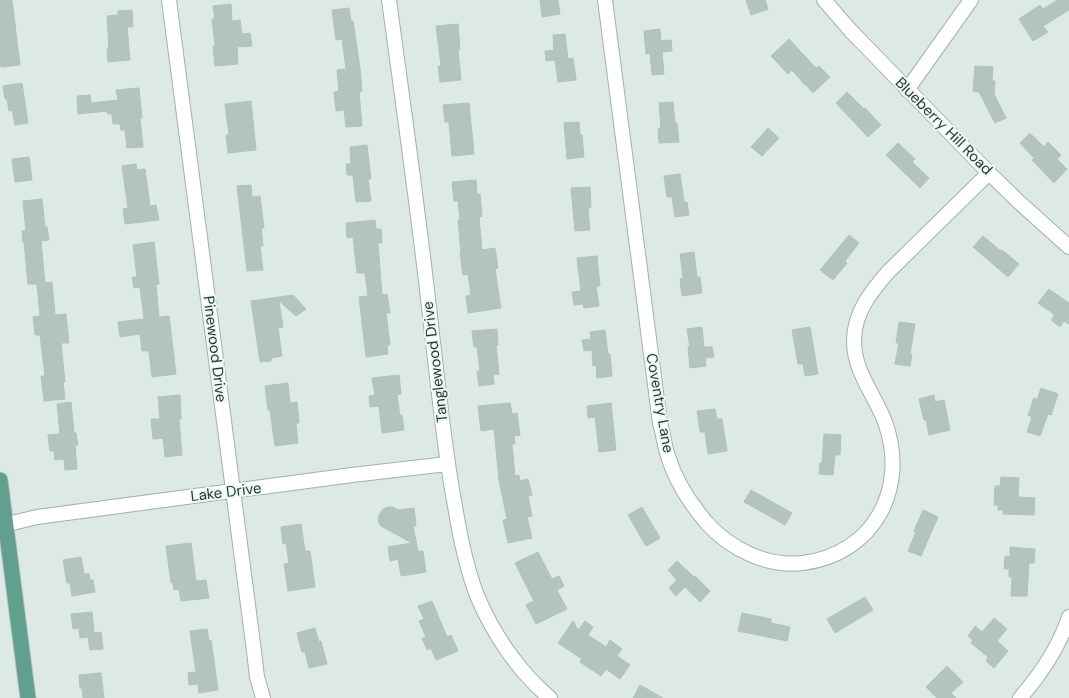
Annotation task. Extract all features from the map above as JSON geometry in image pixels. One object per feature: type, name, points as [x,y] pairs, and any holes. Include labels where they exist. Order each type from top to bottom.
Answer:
[{"type":"main road","points":[[0,480],[3,525],[28,698]]},
{"type":"street","name":"Pinewood Drive","points":[[169,0],[257,677],[263,698]]},
{"type":"street","name":"Tanglewood Drive","points":[[389,0],[430,311],[447,464],[462,546],[478,597],[494,630],[523,671],[550,698]]},
{"type":"street","name":"Coventry Lane","points":[[605,0],[660,423],[674,472],[697,512],[722,539],[747,553],[773,562],[813,561],[847,548],[859,539],[878,518],[891,484],[893,473],[892,452],[884,421],[858,366],[855,355],[855,334],[859,314],[875,287],[888,272],[989,173]]},
{"type":"street","name":"Blueberry Hill Road","points":[[824,0],[907,90],[989,173],[1069,247]]},
{"type":"street","points":[[907,90],[971,0]]},
{"type":"street","name":"Lake Drive","points":[[3,525],[38,517],[168,499],[447,464]]},
{"type":"street","points":[[1020,698],[1049,660],[1069,617]]},
{"type":"building","points":[[0,0],[12,0],[20,65],[1,67]]},
{"type":"building","points":[[540,0],[558,0],[560,14],[542,17]]},
{"type":"building","points":[[746,0],[765,0],[768,9],[751,15]]},
{"type":"building","points":[[1057,0],[1069,0],[1069,10],[1043,26],[1048,32],[1033,41],[1019,19],[1040,5],[1043,9]]},
{"type":"building","points":[[231,4],[232,21],[240,20],[242,34],[250,33],[252,46],[237,47],[238,64],[215,66],[212,19],[215,19],[213,6]]},
{"type":"building","points":[[349,8],[351,21],[353,21],[360,68],[362,91],[359,92],[362,126],[346,127],[344,110],[336,111],[334,92],[339,91],[337,70],[346,69],[342,39],[336,40],[332,10]]},
{"type":"building","points":[[132,10],[133,27],[127,27],[130,60],[108,62],[107,16],[118,15],[118,11]]},
{"type":"building","points":[[458,24],[461,80],[440,82],[438,66],[441,66],[436,26]]},
{"type":"building","points":[[660,29],[661,41],[671,40],[672,51],[662,52],[664,74],[652,75],[650,53],[646,54],[644,31]]},
{"type":"building","points":[[565,34],[568,59],[573,58],[576,80],[558,82],[555,60],[546,61],[545,51],[554,50],[553,35]]},
{"type":"building","points":[[789,39],[816,68],[819,66],[830,77],[813,93],[806,85],[809,83],[805,85],[792,70],[788,74],[771,56]]},
{"type":"building","points":[[975,66],[993,67],[992,81],[995,81],[994,94],[1006,118],[995,123],[979,92],[973,91]]},
{"type":"building","points":[[22,83],[28,123],[15,125],[12,110],[9,111],[7,99],[5,99],[3,86]]},
{"type":"building","points":[[139,88],[143,147],[127,148],[125,130],[121,130],[120,124],[113,124],[112,114],[108,114],[107,111],[78,114],[77,96],[90,95],[91,103],[118,100],[116,90]]},
{"type":"building","points":[[847,92],[881,125],[868,137],[836,103]]},
{"type":"building","points":[[251,101],[256,150],[228,153],[226,135],[229,135],[225,104]]},
{"type":"building","points":[[673,102],[679,142],[659,143],[658,129],[661,128],[659,103]]},
{"type":"building","points":[[469,103],[474,154],[452,156],[449,122],[445,122],[443,105]]},
{"type":"building","points":[[579,122],[584,157],[567,159],[564,123]]},
{"type":"building","points":[[768,128],[779,138],[762,156],[751,147]]},
{"type":"building","points":[[1030,133],[1044,147],[1048,142],[1061,155],[1057,159],[1067,169],[1054,183],[1032,160],[1034,158],[1020,143]]},
{"type":"building","points":[[898,143],[915,159],[912,162],[929,178],[920,188],[886,155]]},
{"type":"building","points":[[367,145],[371,179],[368,179],[371,201],[356,202],[353,175],[347,175],[346,164],[351,164],[350,147]]},
{"type":"building","points":[[29,157],[32,180],[15,182],[12,159]]},
{"type":"building","points":[[136,164],[137,170],[145,169],[150,206],[156,205],[159,220],[125,224],[123,209],[128,208],[122,166]]},
{"type":"building","points":[[680,174],[684,202],[687,202],[689,215],[675,217],[672,197],[667,197],[664,176]]},
{"type":"building","points":[[476,180],[477,194],[480,194],[482,216],[479,217],[482,250],[495,248],[498,268],[495,269],[501,308],[468,313],[466,296],[471,295],[468,274],[463,275],[460,253],[458,201],[454,201],[452,182]]},
{"type":"building","points":[[251,185],[252,197],[260,196],[264,228],[261,228],[263,246],[260,246],[263,270],[247,271],[237,186]]},
{"type":"building","points":[[590,187],[591,207],[588,208],[590,230],[575,231],[571,188]]},
{"type":"building","points":[[42,199],[45,227],[47,227],[49,240],[41,241],[45,283],[52,282],[55,315],[66,314],[69,343],[61,343],[65,399],[44,401],[41,376],[45,376],[40,335],[35,335],[33,317],[40,316],[37,284],[28,284],[22,231],[26,231],[23,201]]},
{"type":"building","points":[[375,220],[376,229],[381,229],[382,243],[378,243],[382,295],[387,294],[390,313],[386,313],[390,345],[387,345],[388,354],[366,357],[359,297],[368,296],[365,273],[357,273],[353,237],[347,238],[346,223]]},
{"type":"building","points":[[849,235],[859,243],[845,261],[847,263],[833,280],[820,270]]},
{"type":"building","points":[[983,236],[1019,264],[1008,277],[973,247]]},
{"type":"building","points":[[154,242],[159,284],[156,285],[159,317],[169,316],[176,374],[152,377],[149,351],[142,351],[140,334],[120,337],[118,322],[144,319],[140,287],[134,288],[132,277],[137,277],[133,245]]},
{"type":"building","points":[[694,252],[697,277],[700,277],[702,293],[682,296],[680,279],[683,278],[680,254]]},
{"type":"building","points":[[597,256],[600,286],[596,286],[599,306],[584,308],[583,304],[574,305],[572,292],[581,291],[577,258]]},
{"type":"building","points":[[1049,289],[1069,303],[1069,324],[1064,321],[1060,327],[1051,320],[1055,315],[1038,303]]},
{"type":"building","points":[[293,295],[306,309],[296,316],[279,301],[283,327],[278,328],[282,356],[271,358],[271,361],[260,362],[251,301]]},
{"type":"building","points":[[899,322],[915,324],[910,366],[895,364],[899,343],[896,343]]},
{"type":"building","points":[[702,327],[704,347],[712,347],[714,357],[705,358],[706,366],[690,368],[688,347],[690,347],[687,329]]},
{"type":"building","points":[[810,327],[818,374],[805,376],[803,364],[798,364],[792,330]]},
{"type":"building","points":[[497,329],[498,345],[496,345],[499,374],[493,375],[494,384],[479,386],[477,371],[480,371],[477,347],[474,347],[472,331]]},
{"type":"building","points":[[605,330],[612,376],[597,378],[596,365],[593,366],[592,350],[584,351],[582,340],[591,339],[590,332]]},
{"type":"building","points":[[399,375],[401,394],[397,395],[404,430],[382,433],[379,406],[370,407],[369,396],[375,395],[372,378]]},
{"type":"building","points":[[288,383],[290,403],[297,402],[299,423],[296,423],[298,443],[275,446],[265,386]]},
{"type":"building","points":[[1041,388],[1058,394],[1051,415],[1048,414],[1040,436],[1027,432],[1032,417],[1028,415],[1034,398],[1037,400]]},
{"type":"building","points":[[180,395],[181,419],[179,419],[182,455],[165,457],[163,438],[153,439],[151,419],[160,419],[158,397]]},
{"type":"building","points":[[934,395],[935,402],[944,400],[950,430],[929,435],[919,399]]},
{"type":"building","points":[[71,402],[74,433],[76,433],[78,445],[75,445],[77,469],[65,470],[64,459],[55,460],[54,451],[50,451],[48,435],[60,434],[57,404]]},
{"type":"building","points":[[510,403],[512,414],[517,413],[520,435],[514,436],[515,444],[512,444],[515,476],[519,475],[520,481],[528,479],[532,495],[528,496],[532,516],[527,517],[532,538],[508,543],[503,520],[507,519],[499,480],[494,429],[481,431],[478,406]]},
{"type":"building","points":[[611,403],[616,450],[599,452],[595,417],[588,418],[587,406]]},
{"type":"building","points":[[715,409],[717,419],[722,419],[727,451],[708,454],[705,432],[700,432],[697,411]]},
{"type":"building","points":[[824,434],[841,435],[840,455],[835,455],[833,475],[819,474],[820,463],[822,463]]},
{"type":"building","points":[[1001,477],[1019,478],[1018,497],[1035,498],[1034,515],[1003,514],[1003,510],[998,510],[998,505],[994,505],[995,486],[1000,486]]},
{"type":"building","points":[[751,490],[792,513],[785,525],[744,502]]},
{"type":"building","points":[[388,507],[398,510],[414,508],[416,526],[413,526],[418,551],[423,551],[426,572],[401,576],[398,559],[390,561],[388,547],[412,543],[381,526],[378,521],[379,515],[383,509]]},
{"type":"building","points":[[642,507],[660,538],[646,546],[628,515]]},
{"type":"building","points":[[923,510],[938,517],[921,556],[908,551]]},
{"type":"building","points":[[301,524],[305,551],[310,551],[315,587],[288,591],[284,564],[289,563],[286,543],[283,544],[281,527]]},
{"type":"building","points":[[191,543],[196,581],[206,580],[209,598],[181,601],[179,589],[174,590],[173,583],[171,583],[166,546]]},
{"type":"building","points":[[1010,547],[1035,549],[1034,563],[1029,563],[1027,596],[1011,596],[1012,577],[1009,577],[1009,569],[1004,569],[1005,556],[1010,557]]},
{"type":"building","points":[[538,552],[552,579],[559,576],[564,586],[557,590],[567,609],[536,624],[526,605],[534,601],[515,563]]},
{"type":"building","points":[[81,557],[84,574],[89,574],[90,580],[93,580],[95,592],[72,596],[70,583],[67,583],[63,560]]},
{"type":"building","points":[[677,561],[710,591],[700,602],[685,587],[676,596],[669,588],[677,580],[668,570]]},
{"type":"building","points":[[865,597],[873,610],[835,633],[827,619]]},
{"type":"building","points":[[432,601],[447,637],[451,635],[458,651],[436,660],[431,648],[427,650],[422,638],[426,637],[419,621],[424,619],[418,606]]},
{"type":"building","points":[[92,612],[94,633],[101,632],[103,649],[90,650],[88,637],[80,638],[79,628],[73,629],[71,614]]},
{"type":"building","points":[[742,613],[771,619],[771,623],[790,627],[787,641],[738,631]]},
{"type":"building","points":[[994,618],[1007,629],[997,641],[1008,651],[994,668],[986,661],[988,657],[971,643],[973,640],[968,636],[975,626],[982,632]]},
{"type":"building","points":[[573,621],[578,630],[585,621],[593,627],[588,635],[606,647],[610,640],[622,649],[617,656],[630,665],[620,679],[606,669],[601,676],[580,662],[582,659],[558,643]]},
{"type":"building","points":[[315,628],[319,642],[321,641],[327,664],[309,668],[297,633]]},
{"type":"building","points":[[207,629],[209,641],[211,640],[218,690],[199,693],[198,684],[189,685],[188,673],[196,672],[190,631]]},
{"type":"building","points":[[947,666],[963,682],[951,693],[956,698],[937,698],[926,687]]},
{"type":"building","points":[[101,673],[104,698],[83,698],[79,675]]},
{"type":"building","points":[[640,685],[663,698],[633,698]]}]
